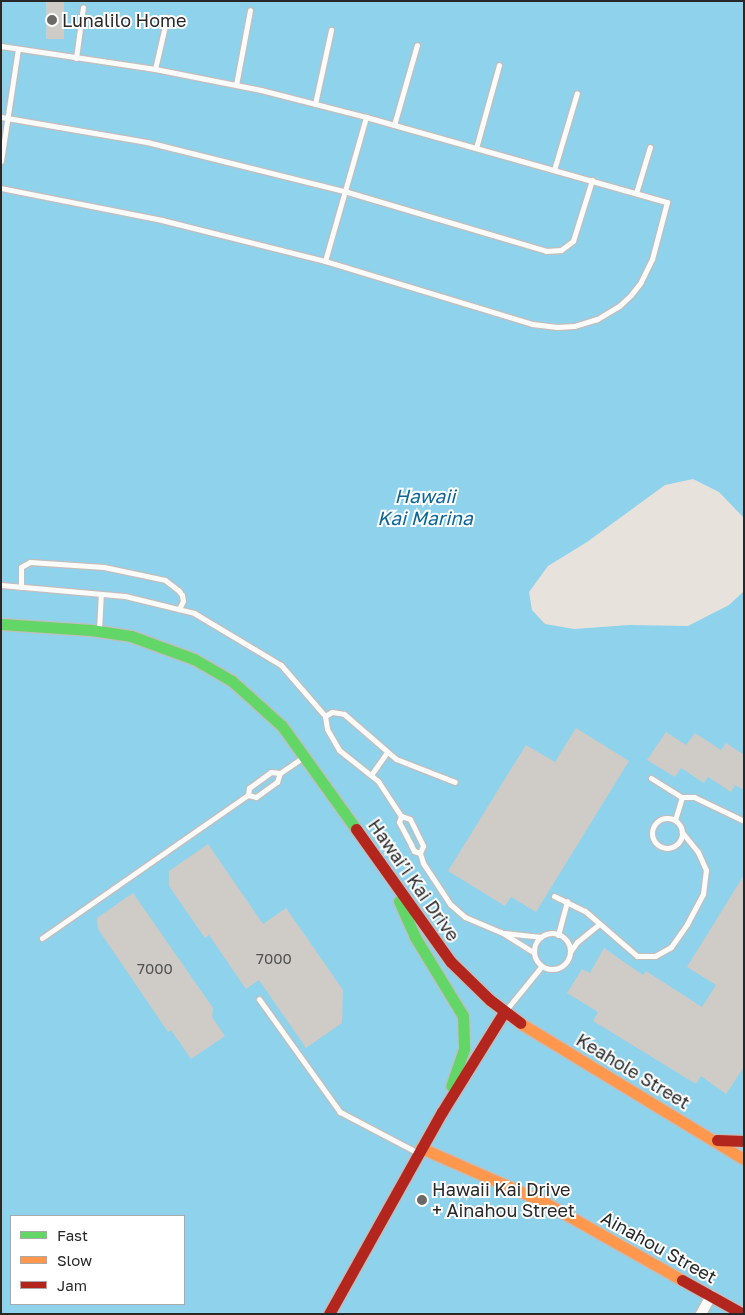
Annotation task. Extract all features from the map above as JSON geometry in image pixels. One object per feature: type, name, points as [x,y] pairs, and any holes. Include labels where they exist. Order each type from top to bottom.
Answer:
[{"type":"main road","name":"Hawai’i Kai Drive","points":[[1,624],[99,631],[153,642],[214,669],[266,710],[305,756],[451,962],[504,1012]]},
{"type":"main road","points":[[388,875],[415,937],[456,1002],[464,1022],[464,1049],[442,1112]]},
{"type":"main road","points":[[328,1314],[442,1112],[504,1012]]},
{"type":"main road","name":"Keahole Street","points":[[504,1012],[744,1159]]},
{"type":"main road","points":[[711,1139],[726,1142],[744,1141]]},
{"type":"main road","name":"Ainahou Street","points":[[420,1151],[544,1202],[743,1314]]},
{"type":"street","points":[[701,1314],[711,1296]]},
{"type":"lane","points":[[76,58],[83,7]]},
{"type":"lane","points":[[236,85],[250,10]]},
{"type":"lane","points":[[155,69],[167,17]]},
{"type":"lane","points":[[315,104],[331,30]]},
{"type":"lane","points":[[1,46],[155,69],[236,85],[366,117],[667,202],[649,267],[641,282],[625,301],[605,316],[582,324],[557,328],[532,324],[325,261],[162,220],[1,188]]},
{"type":"lane","points":[[394,125],[417,46]]},
{"type":"lane","points":[[1,161],[4,117],[18,49]]},
{"type":"lane","points":[[476,148],[499,65]]},
{"type":"lane","points":[[554,170],[577,93]]},
{"type":"lane","points":[[4,117],[147,142],[344,191],[554,252],[561,250],[573,241],[592,180]]},
{"type":"lane","points":[[325,261],[366,117]]},
{"type":"lane","points":[[636,193],[650,147]]},
{"type":"lane","points":[[21,587],[20,566],[30,562],[104,567],[165,580],[179,591],[182,596],[183,601],[179,609]]},
{"type":"lane","points":[[1,585],[125,596],[179,609],[202,618],[281,665],[326,716],[327,729],[339,750],[371,775],[401,816],[410,819],[423,846],[420,854]]},
{"type":"lane","points":[[99,631],[101,594]]},
{"type":"lane","points":[[326,716],[332,712],[344,714],[396,759],[455,782]]},
{"type":"lane","points":[[371,775],[386,752]]},
{"type":"lane","points":[[248,795],[256,797],[277,782],[280,773],[305,756]]},
{"type":"lane","points":[[42,938],[248,795],[250,788],[271,772],[280,773]]},
{"type":"lane","points":[[652,778],[682,797],[694,797],[744,821]]},
{"type":"lane","points":[[554,896],[585,911],[637,956],[655,956],[670,947],[687,924],[703,894],[706,870],[698,852],[675,820],[682,797]]},
{"type":"lane","points":[[401,816],[400,822],[414,851],[420,854],[427,870],[450,904],[465,917],[501,932],[533,952]]},
{"type":"lane","points":[[675,820],[666,818],[657,822],[653,831],[654,840],[662,847],[671,847],[680,842],[682,832]]},
{"type":"lane","points":[[558,935],[567,901]]},
{"type":"lane","points":[[570,953],[566,941],[558,935],[551,933],[537,941],[533,952],[534,958],[541,966],[547,969],[560,968],[565,964],[577,942],[599,924]]},
{"type":"lane","points":[[501,932],[541,937]]},
{"type":"lane","points":[[504,1012],[541,966]]},
{"type":"lane","points":[[259,999],[340,1112],[420,1151]]},
{"type":"water","name":"Hawaii Kai Marina","points":[[1,1],[744,1],[744,518],[719,492],[693,479],[665,485],[587,542],[548,566],[529,592],[532,610],[545,624],[574,629],[629,625],[688,626],[729,605],[744,591],[744,1314],[1,1314]]},
{"type":"building","name":"Lunalilo Home","points":[[46,1],[64,1],[64,39],[46,39]]},
{"type":"building","points":[[576,728],[629,761],[536,912],[511,897],[505,906],[448,871],[526,745],[555,762]]},
{"type":"building","points":[[666,732],[686,745],[695,733],[721,750],[726,743],[744,755],[744,790],[735,785],[731,792],[708,777],[704,783],[681,768],[675,777],[647,760]]},
{"type":"building","points":[[208,844],[263,924],[286,908],[343,990],[342,1023],[306,1048],[259,980],[246,989],[209,935],[205,938],[169,886],[169,871]]},
{"type":"building","points":[[744,875],[744,1067],[726,1094],[701,1076],[696,1084],[593,1021],[598,1012],[567,993],[582,969],[590,973],[604,948],[643,975],[646,971],[702,1007],[716,985],[687,967]]},
{"type":"building","points":[[133,893],[213,1008],[212,1017],[225,1036],[191,1059],[171,1030],[168,1032],[98,929],[97,918]]},
{"type":"traffic: fast","points":[[1,624],[91,630],[131,636],[194,659],[232,681],[282,726],[356,829]]},
{"type":"traffic: fast","points":[[399,901],[415,937],[463,1016],[464,1049],[451,1086]]},
{"type":"traffic: slow","points":[[520,1023],[744,1159]]},
{"type":"traffic: slow","points":[[421,1148],[544,1202],[682,1280]]},
{"type":"traffic: jam","points":[[356,829],[451,962],[490,1000],[520,1023]]},
{"type":"traffic: jam","points":[[329,1314],[442,1112],[504,1012]]},
{"type":"traffic: jam","points":[[717,1140],[744,1141]]},
{"type":"traffic: jam","points":[[682,1280],[743,1314]]},
{"type":"place","name":"Lunalilo Home","points":[[52,20]]},
{"type":"place","name":"Hawaii Kai Drive + Ainahou Street","points":[[422,1200]]}]
